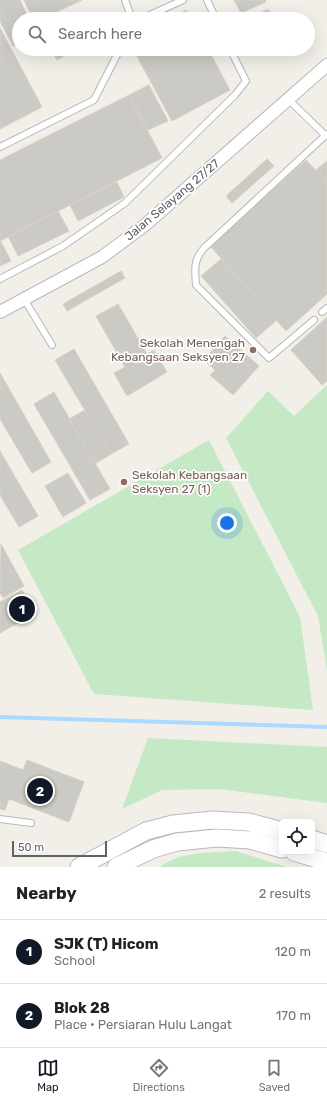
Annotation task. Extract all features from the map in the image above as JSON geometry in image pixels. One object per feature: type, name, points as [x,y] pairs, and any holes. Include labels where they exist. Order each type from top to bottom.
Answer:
[{"type":"main road","points":[[79,867],[146,831],[173,824],[213,820],[249,822],[279,830]]},
{"type":"main road","points":[[116,867],[153,850],[177,842],[217,838],[250,840],[279,848]]},
{"type":"main road","points":[[315,840],[327,844]]},
{"type":"main road","points":[[304,855],[327,862]]},
{"type":"street","name":"Jalan Selayang 27/27","points":[[0,312],[102,257],[145,226],[327,65]]},
{"type":"lane","points":[[125,0],[129,12]]},
{"type":"lane","points":[[156,12],[183,0]]},
{"type":"lane","points":[[207,0],[213,12]]},
{"type":"lane","points":[[0,147],[94,100],[116,56]]},
{"type":"lane","points":[[0,279],[63,246],[125,203],[235,95],[246,81],[234,56]]},
{"type":"lane","points":[[288,99],[326,135],[204,248],[197,257],[195,269],[196,285],[269,358],[314,320]]},
{"type":"lane","points":[[24,299],[52,345]]},
{"type":"lane","points":[[0,818],[32,823]]},
{"type":"green space","points":[[327,385],[327,670],[318,616],[226,438],[268,391],[294,416]]},
{"type":"green space","points":[[209,440],[300,617],[313,710],[94,694],[18,550]]},
{"type":"green space","points":[[148,738],[327,747],[327,803],[219,789],[162,790],[122,809]]},
{"type":"green space","points":[[236,851],[287,867],[160,867],[186,855]]},
{"type":"building","points":[[0,0],[20,0],[26,12],[12,12],[12,44],[0,21]]},
{"type":"building","points":[[24,0],[82,0],[57,12],[30,12]]},
{"type":"building","points":[[234,0],[265,0],[266,2],[243,12],[240,12]]},
{"type":"building","points":[[268,9],[270,12],[262,12]]},
{"type":"building","points":[[0,28],[12,51],[12,56],[15,56],[42,107],[0,129]]},
{"type":"building","points":[[55,56],[64,56],[57,60]]},
{"type":"building","points":[[137,56],[212,56],[230,90],[172,121]]},
{"type":"building","points":[[149,85],[168,121],[148,130],[129,95]]},
{"type":"building","points":[[129,95],[162,158],[0,241],[0,160]]},
{"type":"building","points":[[267,159],[274,166],[232,203],[226,196]]},
{"type":"building","points":[[306,160],[327,182],[327,294],[286,331],[210,246]]},
{"type":"building","points":[[327,161],[327,182],[316,170]]},
{"type":"building","points":[[117,182],[124,197],[78,221],[70,205]]},
{"type":"building","points":[[58,211],[69,231],[18,256],[8,236]]},
{"type":"building","points":[[0,240],[11,261],[0,266]]},
{"type":"building","points":[[221,259],[277,320],[256,338],[201,276]]},
{"type":"building","points":[[121,271],[125,278],[67,311],[63,304]]},
{"type":"building","points":[[118,304],[147,354],[154,350],[167,372],[127,396],[114,373],[125,367],[96,316]]},
{"type":"building","points":[[327,317],[327,381],[322,385],[291,350]]},
{"type":"building","points":[[225,336],[259,366],[233,395],[210,375],[215,370],[204,360]]},
{"type":"building","points":[[74,349],[129,444],[111,454],[55,360]]},
{"type":"building","points":[[0,373],[51,462],[32,473],[0,419]]},
{"type":"building","points":[[54,392],[110,489],[90,500],[34,404]]},
{"type":"building","points":[[85,410],[111,454],[95,464],[69,419]]},
{"type":"building","points":[[0,451],[38,516],[19,527],[0,495]]},
{"type":"building","points":[[68,473],[86,503],[63,517],[45,486]]},
{"type":"building","points":[[1,544],[24,586],[3,598],[0,593]]},
{"type":"building","points":[[22,590],[35,613],[0,633],[0,602]]},
{"type":"building","points":[[27,760],[84,782],[69,822],[9,799],[5,810],[0,809],[0,761],[23,770]]},
{"type":"waterway","points":[[0,717],[327,727]]},
{"type":"place","name":"Sekolah Menengah Kebangsaan Seksyen 27","points":[[253,350]]},
{"type":"place","name":"Sekolah Kebangsaan Seksyen 27 (1)","points":[[124,482]]},
{"type":"place","name":"SJK (T) Hicom","points":[[22,609]]},
{"type":"place","name":"Blok 28","points":[[40,791]]}]
